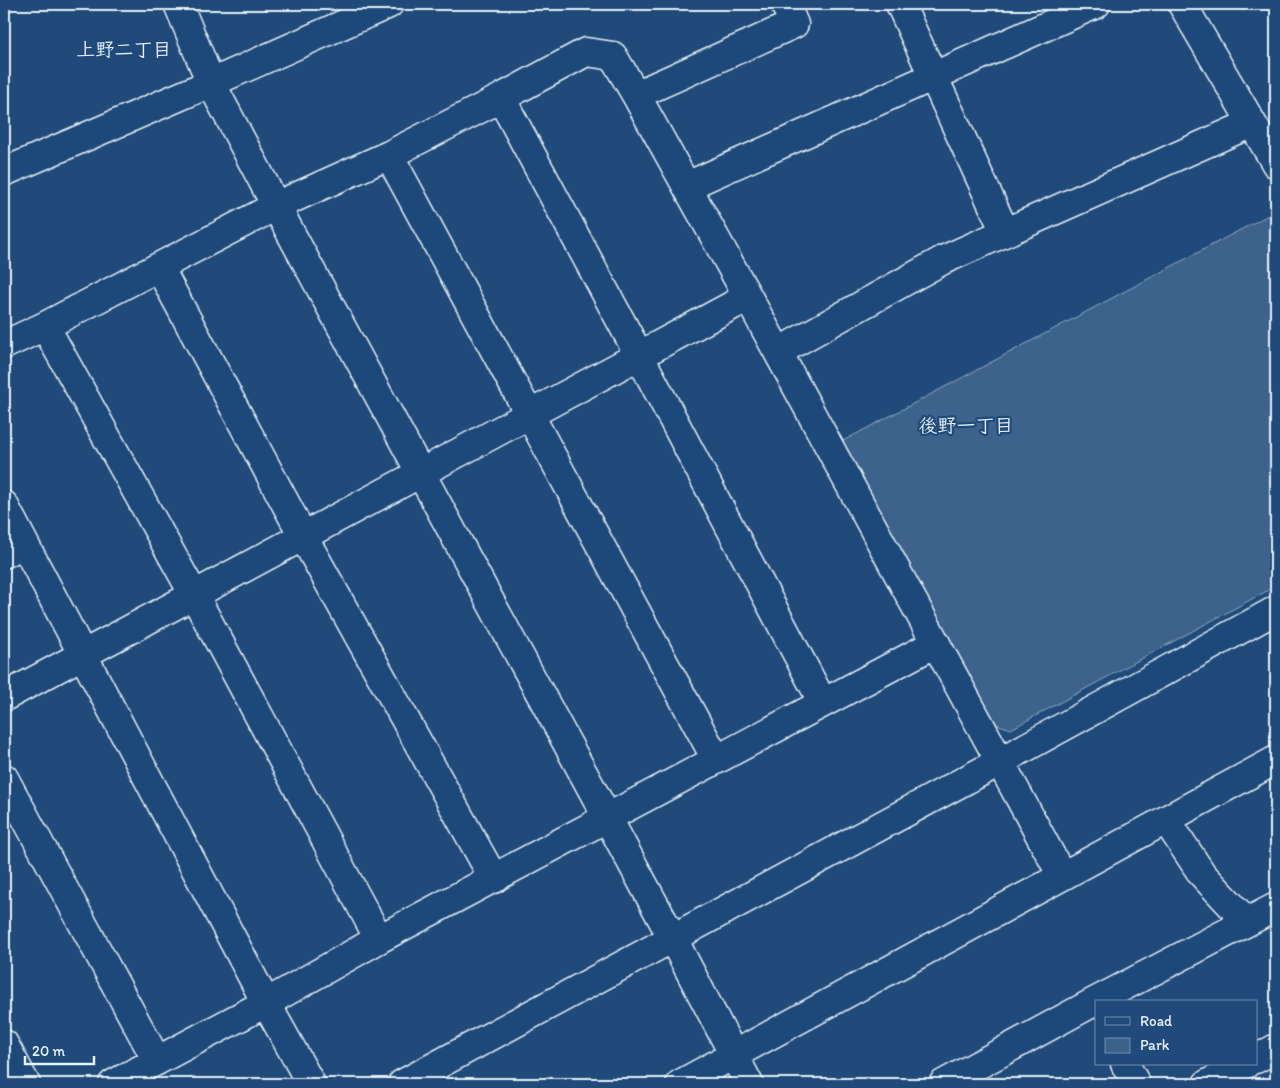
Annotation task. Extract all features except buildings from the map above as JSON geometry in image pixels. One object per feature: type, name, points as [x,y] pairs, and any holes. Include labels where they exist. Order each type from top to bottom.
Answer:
[{"type":"street","points":[[178,4],[211,83],[276,206],[608,817],[749,1084]]},
{"type":"street","points":[[4,172],[389,4]]},
{"type":"street","points":[[636,95],[794,24],[785,4]]},
{"type":"street","points":[[900,4],[1005,232]]},
{"type":"street","points":[[687,186],[1096,4]]},
{"type":"street","points":[[1182,4],[1276,164]]},
{"type":"street","points":[[4,346],[276,206],[389,155],[586,52],[613,56],[748,297],[1062,876]]},
{"type":"street","points":[[501,98],[823,703]]},
{"type":"street","points":[[778,352],[943,260],[1252,124]]},
{"type":"street","points":[[389,155],[716,760]]},
{"type":"street","points":[[159,267],[303,536],[494,879]]},
{"type":"street","points":[[4,697],[748,297]]},
{"type":"street","points":[[45,326],[194,595],[379,939]]},
{"type":"street","points":[[4,505],[14,548],[82,655],[266,1003],[312,1084]]},
{"type":"street","points":[[402,1084],[1275,613]]},
{"type":"street","points":[[113,1084],[266,1003],[379,939],[936,643]]},
{"type":"street","points":[[680,1084],[1167,821],[1276,760]]},
{"type":"street","points":[[4,778],[157,1061]]},
{"type":"street","points":[[1167,821],[1202,874],[1247,922]]},
{"type":"street","points":[[1105,1000],[1276,907]]},
{"type":"street","points":[[943,1084],[1094,1006]]},
{"type":"street","points":[[4,1044],[26,1084]]},
{"type":"street","points":[[1258,1058],[1276,1048]]},
{"type":"street","points":[[1126,1066],[1136,1084]]},
{"type":"street","points":[[1207,1084],[1242,1066]]},
{"type":"green space","points":[[1276,211],[1276,586],[1011,729],[996,724],[841,442]]},
{"type":"district","name":"上野二丁目","points":[[124,49]]},
{"type":"district","name":"後野一丁目","points":[[966,425]]}]
